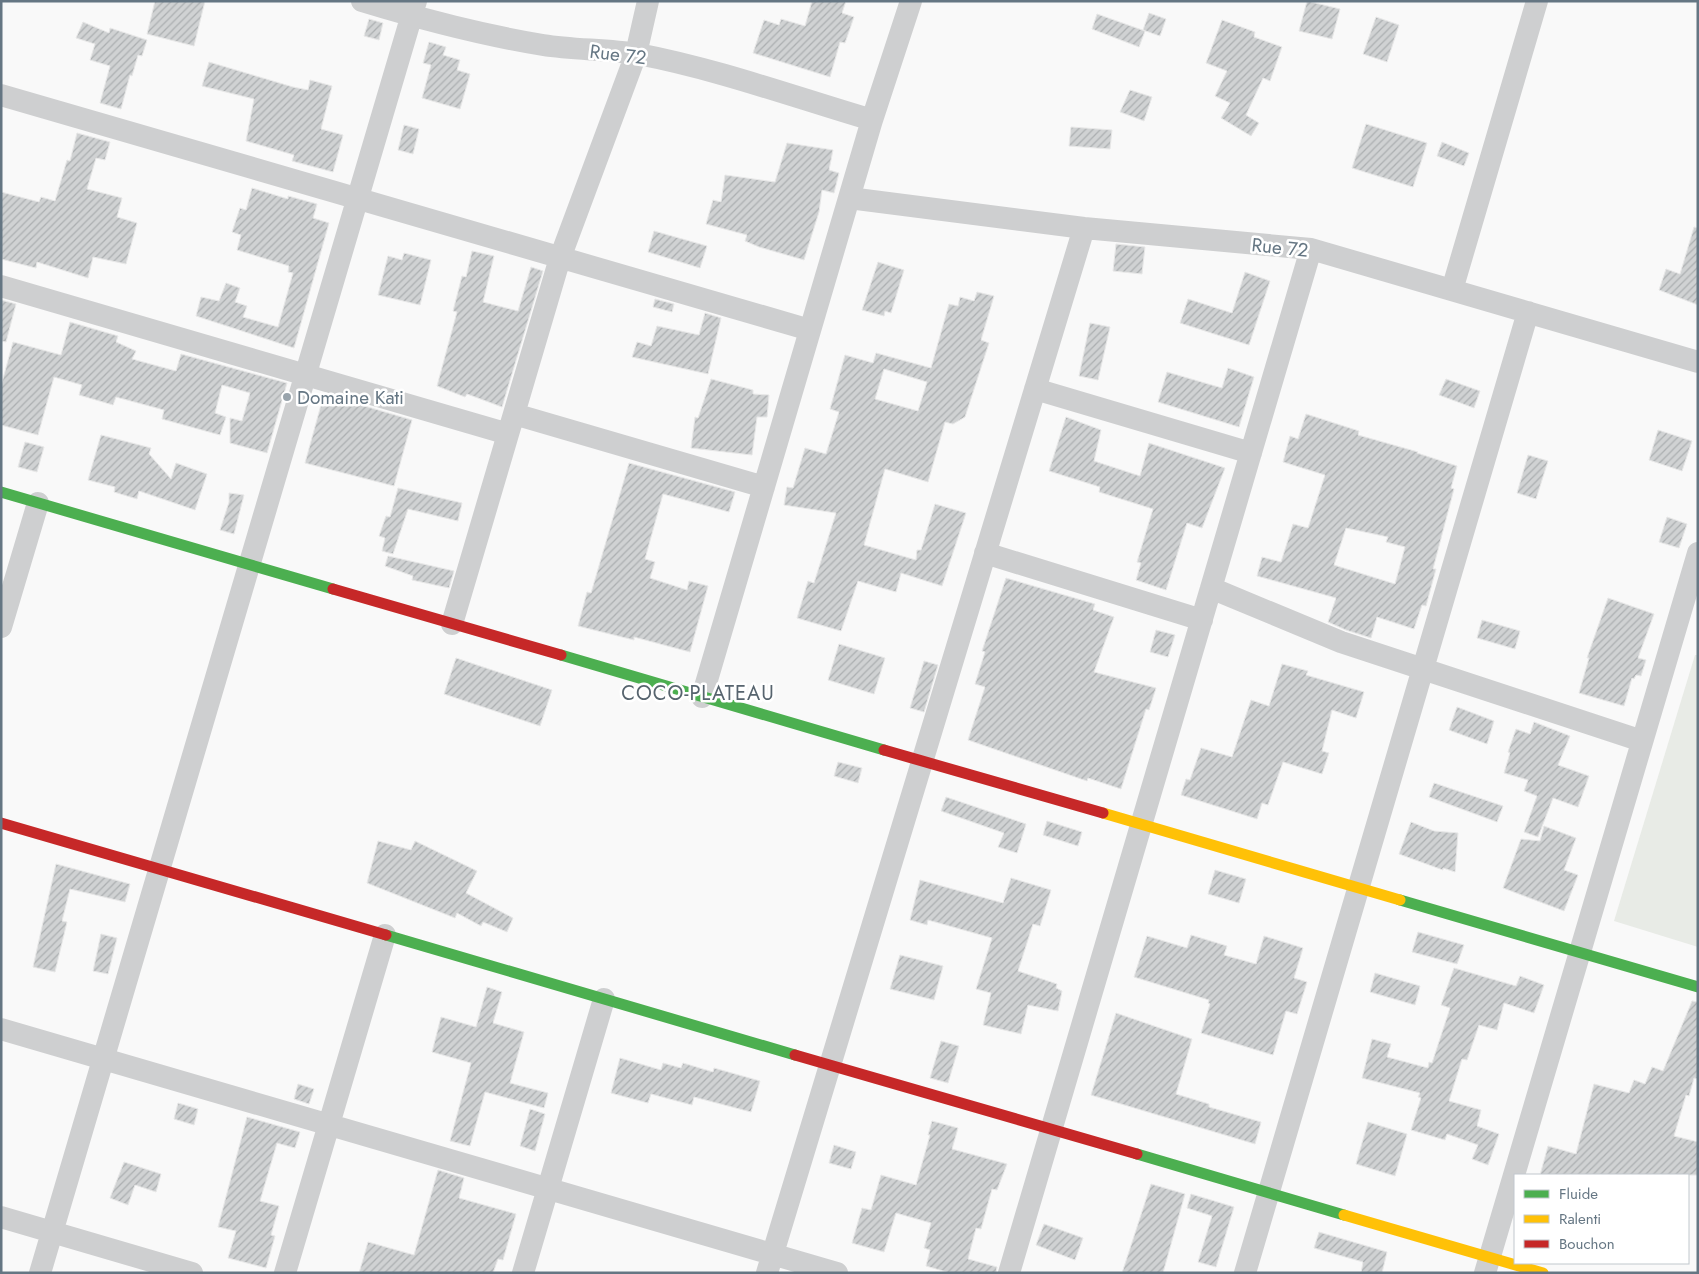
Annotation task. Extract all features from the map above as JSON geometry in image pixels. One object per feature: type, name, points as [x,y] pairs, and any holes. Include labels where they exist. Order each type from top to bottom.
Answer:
[{"type":"street","name":"Rue 72","points":[[362,1],[414,8],[545,45],[636,54],[686,65],[872,120]]},
{"type":"street","points":[[452,624],[560,258],[636,54],[648,1]]},
{"type":"street","points":[[702,697],[872,120],[911,1]]},
{"type":"street","points":[[1452,290],[1537,1]]},
{"type":"street","points":[[40,1273],[414,8]]},
{"type":"street","points":[[1,95],[810,330]]},
{"type":"street","name":"Rue 72","points":[[849,198],[1084,228],[1311,249],[1698,362]]},
{"type":"street","points":[[770,1263],[1084,228]]},
{"type":"street","points":[[1009,1273],[1311,249]]},
{"type":"street","points":[[1,286],[305,375],[764,487]]},
{"type":"street","points":[[1245,1273],[1424,671],[1528,312]]},
{"type":"street","points":[[1035,389],[1251,453]]},
{"type":"street","points":[[1,492],[1698,987]]},
{"type":"street","points":[[1,627],[38,503]]},
{"type":"street","points":[[985,553],[1202,620]]},
{"type":"street","points":[[1515,1174],[1698,553]]},
{"type":"street","points":[[1211,588],[1333,639],[1424,671],[1642,742]]},
{"type":"street","points":[[1,823],[1268,1193],[1488,1265],[1542,1273]]},
{"type":"street","points":[[285,1273],[385,935]]},
{"type":"street","points":[[523,1273],[604,999]]},
{"type":"street","points":[[1,1029],[548,1188],[770,1263],[837,1273]]},
{"type":"street","points":[[1488,1265],[1514,1177]]},
{"type":"street","points":[[1,1217],[192,1273]]},
{"type":"shaded area","points":[[1695,655],[1698,655],[1698,947],[1614,921]]},
{"type":"building","points":[[155,1],[205,1],[194,46],[147,34]]},
{"type":"building","points":[[812,1],[846,1],[842,13],[854,17],[845,43],[840,42],[830,77],[753,53],[764,20],[779,25],[781,19],[805,26]]},
{"type":"building","points":[[1307,1],[1340,9],[1332,39],[1299,31]]},
{"type":"building","points":[[1149,13],[1166,19],[1160,36],[1143,30]]},
{"type":"building","points":[[1097,14],[1145,31],[1139,47],[1092,29]]},
{"type":"building","points":[[1376,17],[1399,25],[1387,62],[1363,54]]},
{"type":"building","points":[[369,19],[383,23],[379,40],[364,36]]},
{"type":"building","points":[[1222,20],[1255,32],[1254,37],[1282,47],[1270,81],[1263,78],[1246,115],[1259,123],[1251,136],[1221,118],[1230,103],[1215,96],[1227,71],[1206,63]]},
{"type":"building","points":[[83,22],[109,33],[110,28],[147,40],[142,56],[138,55],[132,76],[130,75],[121,109],[100,103],[110,66],[90,60],[95,44],[76,38]]},
{"type":"building","points":[[429,42],[446,47],[443,55],[460,60],[457,70],[470,74],[460,109],[422,98],[431,65],[423,63]]},
{"type":"building","points":[[209,62],[308,90],[310,80],[332,86],[321,129],[343,135],[333,172],[292,161],[294,155],[246,141],[254,99],[202,86]]},
{"type":"building","points":[[1130,90],[1152,97],[1144,121],[1120,112]]},
{"type":"building","points":[[1366,124],[1427,143],[1413,187],[1352,168]]},
{"type":"building","points":[[404,125],[419,129],[413,154],[398,150]]},
{"type":"building","points":[[1071,127],[1112,130],[1110,149],[1069,146]]},
{"type":"building","points":[[77,133],[110,142],[105,160],[96,158],[87,189],[122,198],[117,217],[137,223],[126,264],[93,257],[88,278],[37,262],[36,268],[1,259],[1,192],[39,202],[41,197],[55,201],[67,160],[70,161]]},
{"type":"building","points":[[1442,142],[1469,153],[1464,166],[1437,156]]},
{"type":"building","points":[[787,143],[833,150],[829,170],[839,173],[834,193],[822,190],[819,212],[804,260],[745,241],[747,235],[706,224],[713,200],[721,202],[725,175],[775,182]]},
{"type":"building","points":[[252,188],[288,199],[288,196],[317,204],[313,218],[329,223],[294,348],[196,316],[201,297],[219,301],[226,283],[240,288],[235,302],[247,306],[243,317],[278,327],[293,273],[288,272],[289,266],[237,250],[241,235],[232,232],[240,208],[246,210]]},
{"type":"building","points":[[1694,227],[1698,228],[1698,305],[1659,290],[1666,269],[1680,274]]},
{"type":"building","points":[[654,231],[707,246],[700,268],[648,252]]},
{"type":"building","points":[[1116,244],[1145,247],[1142,274],[1113,271]]},
{"type":"building","points":[[472,251],[494,256],[483,302],[518,311],[531,267],[543,271],[502,407],[467,394],[465,397],[437,386],[457,312],[453,311],[462,276],[466,277]]},
{"type":"building","points":[[404,253],[431,260],[420,305],[378,295],[388,256],[402,260]]},
{"type":"building","points":[[878,262],[904,270],[891,313],[885,311],[884,316],[862,310]]},
{"type":"building","points":[[1245,272],[1270,281],[1249,345],[1180,323],[1188,299],[1232,313]]},
{"type":"building","points":[[977,292],[994,296],[981,340],[989,343],[965,417],[953,424],[945,422],[928,482],[885,469],[864,545],[916,560],[917,550],[921,550],[935,504],[966,513],[942,586],[901,573],[896,592],[858,581],[841,631],[797,618],[808,581],[814,583],[836,513],[784,505],[787,487],[793,488],[805,448],[826,454],[839,412],[830,409],[845,355],[873,363],[876,353],[931,368],[949,304],[958,306],[960,297],[974,301]],"holes":[[[884,369],[927,382],[918,411],[875,399]]]},
{"type":"building","points":[[655,299],[674,304],[672,312],[653,307]]},
{"type":"building","points":[[1,300],[16,304],[6,342],[1,341]]},
{"type":"building","points":[[705,313],[721,318],[708,374],[632,357],[637,342],[651,346],[657,326],[699,335]]},
{"type":"building","points":[[70,322],[118,336],[116,342],[136,351],[132,359],[176,371],[181,354],[287,383],[267,453],[230,443],[230,418],[242,421],[250,393],[222,385],[215,413],[226,417],[220,435],[162,419],[164,410],[116,397],[113,405],[79,395],[82,385],[54,377],[38,435],[1,425],[1,386],[13,342],[61,355]]},
{"type":"building","points":[[1090,323],[1110,327],[1098,380],[1079,376]]},
{"type":"building","points":[[1228,368],[1254,377],[1239,427],[1158,402],[1167,372],[1222,388]]},
{"type":"building","points":[[711,379],[753,390],[753,394],[769,395],[767,417],[757,417],[752,455],[691,448],[695,417],[698,418]]},
{"type":"building","points":[[1446,379],[1480,391],[1474,408],[1439,395]]},
{"type":"building","points":[[324,394],[412,420],[394,486],[305,463]]},
{"type":"building","points":[[1306,414],[1359,431],[1358,435],[1418,452],[1457,466],[1451,488],[1454,489],[1433,569],[1436,569],[1426,606],[1422,605],[1414,629],[1377,617],[1371,638],[1346,630],[1328,622],[1336,598],[1257,576],[1262,557],[1281,562],[1293,524],[1308,528],[1325,475],[1283,462],[1290,436],[1298,439]],"holes":[[[1346,528],[1388,537],[1386,542],[1405,547],[1395,584],[1334,565]]]},
{"type":"building","points":[[1066,417],[1101,430],[1094,461],[1140,476],[1149,443],[1225,468],[1202,528],[1187,523],[1166,590],[1136,580],[1141,563],[1137,562],[1153,509],[1099,492],[1100,487],[1049,471]]},
{"type":"building","points":[[1658,430],[1692,441],[1682,471],[1649,460]]},
{"type":"building","points":[[101,435],[151,448],[149,454],[171,479],[176,463],[207,474],[195,510],[139,491],[137,499],[114,492],[115,487],[88,480]]},
{"type":"building","points":[[25,442],[44,447],[37,472],[18,467]]},
{"type":"building","points":[[1528,455],[1548,461],[1536,499],[1517,493]]},
{"type":"building","points":[[629,463],[735,492],[729,512],[663,494],[645,559],[655,562],[650,578],[687,590],[689,581],[708,586],[690,652],[634,637],[634,640],[578,626],[587,592],[591,593]]},
{"type":"building","points":[[398,488],[462,503],[458,521],[408,509],[393,554],[382,551],[385,538],[379,536],[386,516],[390,517]]},
{"type":"building","points":[[229,493],[244,495],[234,534],[220,530],[229,502]]},
{"type":"building","points":[[1667,517],[1687,524],[1679,548],[1659,542]]},
{"type":"building","points":[[388,556],[454,571],[449,588],[412,580],[413,576],[385,566]]},
{"type":"building","points":[[1006,578],[1095,604],[1093,610],[1114,617],[1094,672],[1156,688],[1149,710],[1146,709],[1121,789],[1088,778],[1087,781],[968,740],[985,687],[975,684],[985,652],[982,651]]},
{"type":"building","points":[[1608,598],[1654,614],[1638,658],[1646,660],[1641,676],[1636,675],[1634,679],[1632,678],[1624,706],[1579,693],[1589,658],[1587,658]]},
{"type":"building","points":[[1482,620],[1520,631],[1515,649],[1477,638]]},
{"type":"building","points":[[1156,630],[1175,635],[1168,657],[1150,652]]},
{"type":"building","points":[[839,644],[885,658],[874,694],[828,680]]},
{"type":"building","points":[[456,658],[552,690],[540,726],[444,694]]},
{"type":"building","points":[[924,661],[938,665],[924,712],[910,708]]},
{"type":"building","points":[[1282,664],[1308,671],[1306,675],[1364,692],[1356,718],[1332,710],[1322,751],[1329,753],[1322,774],[1283,762],[1268,805],[1262,803],[1257,819],[1181,795],[1186,779],[1190,780],[1201,748],[1232,757],[1251,700],[1269,706]]},
{"type":"building","points":[[1457,707],[1494,721],[1487,744],[1449,730]]},
{"type":"building","points":[[1534,722],[1570,736],[1558,765],[1589,776],[1578,807],[1553,798],[1538,837],[1524,832],[1537,796],[1524,791],[1528,780],[1504,773],[1510,753],[1508,752],[1516,729],[1530,734]]},
{"type":"building","points":[[838,762],[862,768],[858,783],[834,776]]},
{"type":"building","points":[[1434,783],[1503,806],[1497,822],[1429,797]]},
{"type":"building","points":[[946,797],[1026,824],[1017,853],[998,847],[1004,833],[941,811]]},
{"type":"building","points":[[1047,821],[1082,832],[1078,846],[1043,835]]},
{"type":"building","points":[[1411,822],[1434,831],[1458,833],[1455,872],[1443,868],[1443,870],[1399,854]]},
{"type":"building","points":[[1544,826],[1576,838],[1564,870],[1578,875],[1564,911],[1503,888],[1521,839],[1540,841]]},
{"type":"building","points":[[378,841],[411,850],[415,841],[477,871],[466,893],[513,918],[507,932],[483,922],[481,926],[457,913],[455,918],[367,883]]},
{"type":"building","points":[[56,864],[130,884],[125,902],[70,889],[62,921],[67,922],[55,972],[33,967]]},
{"type":"building","points":[[1215,870],[1246,879],[1239,903],[1208,894]]},
{"type":"building","points":[[1011,878],[1051,890],[1040,926],[1033,924],[1018,971],[1057,984],[1056,988],[1062,991],[1058,1011],[1028,1005],[1021,1034],[983,1025],[991,993],[976,989],[992,938],[928,920],[927,925],[910,920],[920,880],[1003,903]]},
{"type":"building","points":[[1418,932],[1464,945],[1457,964],[1412,952]]},
{"type":"building","points":[[101,934],[117,938],[108,974],[93,971]]},
{"type":"building","points":[[1191,935],[1227,946],[1224,955],[1256,964],[1264,936],[1303,948],[1294,978],[1307,982],[1297,1014],[1286,1011],[1273,1055],[1201,1033],[1210,1004],[1208,1003],[1209,1000],[1134,977],[1147,936],[1187,948]]},
{"type":"building","points":[[900,955],[943,966],[934,1000],[890,989]]},
{"type":"building","points":[[1454,968],[1516,986],[1520,976],[1544,985],[1534,1013],[1504,1003],[1497,1030],[1479,1025],[1467,1060],[1462,1059],[1449,1101],[1481,1110],[1477,1126],[1499,1134],[1488,1165],[1472,1159],[1478,1145],[1447,1134],[1445,1140],[1411,1130],[1421,1098],[1418,1097],[1420,1093],[1362,1078],[1372,1039],[1391,1044],[1387,1057],[1428,1068],[1429,1062],[1432,1063],[1450,1008],[1441,1005]]},
{"type":"building","points":[[1375,973],[1420,986],[1415,1005],[1370,992]]},
{"type":"building","points":[[487,987],[502,992],[493,1023],[524,1032],[510,1083],[548,1093],[544,1108],[485,1092],[470,1146],[450,1141],[471,1063],[432,1052],[441,1017],[476,1027]]},
{"type":"building","points":[[1692,1001],[1698,1002],[1698,1079],[1694,1078],[1689,1096],[1686,1095],[1674,1136],[1698,1142],[1698,1175],[1540,1174],[1548,1146],[1576,1154],[1594,1084],[1629,1093],[1634,1080],[1645,1084],[1652,1067],[1663,1071]]},
{"type":"building","points":[[1116,1013],[1192,1039],[1176,1094],[1209,1104],[1209,1107],[1261,1122],[1255,1144],[1091,1095]]},
{"type":"building","points":[[941,1041],[959,1046],[948,1083],[930,1078]]},
{"type":"building","points":[[620,1058],[661,1070],[663,1063],[681,1068],[683,1063],[713,1072],[714,1068],[760,1081],[751,1112],[694,1097],[692,1105],[651,1094],[648,1103],[611,1093]]},
{"type":"building","points":[[298,1084],[314,1089],[309,1104],[294,1099]]},
{"type":"building","points":[[178,1103],[198,1109],[194,1125],[174,1119]]},
{"type":"building","points":[[530,1109],[545,1114],[535,1151],[520,1146]]},
{"type":"building","points":[[247,1117],[300,1132],[295,1148],[277,1143],[260,1201],[279,1206],[271,1235],[275,1236],[266,1268],[228,1258],[236,1231],[218,1227]]},
{"type":"building","points":[[932,1121],[958,1128],[952,1149],[1007,1164],[997,1190],[992,1189],[981,1229],[976,1228],[968,1259],[997,1267],[996,1273],[950,1273],[926,1266],[930,1250],[924,1248],[931,1223],[896,1213],[884,1252],[852,1243],[862,1208],[871,1210],[881,1175],[916,1185]]},
{"type":"building","points":[[1368,1122],[1407,1134],[1395,1176],[1356,1164]]},
{"type":"building","points":[[834,1145],[856,1152],[851,1169],[829,1163]]},
{"type":"building","points":[[124,1162],[161,1174],[156,1192],[135,1185],[128,1205],[110,1198]]},
{"type":"building","points":[[438,1170],[464,1178],[459,1198],[516,1214],[503,1260],[498,1259],[493,1273],[359,1273],[368,1242],[414,1255]]},
{"type":"building","points":[[1151,1184],[1185,1194],[1163,1273],[1122,1273]]},
{"type":"building","points":[[1191,1194],[1234,1207],[1216,1267],[1198,1262],[1212,1216],[1187,1208]]},
{"type":"building","points":[[1044,1224],[1083,1238],[1075,1260],[1036,1245]]},
{"type":"building","points":[[1319,1232],[1387,1252],[1382,1273],[1361,1273],[1363,1262],[1314,1248]]},
{"type":"traffic: fast","points":[[1,492],[333,589]]},
{"type":"traffic: fast","points":[[561,655],[884,750]]},
{"type":"traffic: fast","points":[[1400,900],[1698,987]]},
{"type":"traffic: fast","points":[[386,935],[795,1055]]},
{"type":"traffic: fast","points":[[1137,1154],[1344,1215]]},
{"type":"traffic: slow","points":[[1103,813],[1400,900]]},
{"type":"traffic: slow","points":[[1344,1215],[1543,1273]]},
{"type":"traffic: jam","points":[[333,589],[561,655]]},
{"type":"traffic: jam","points":[[884,750],[1103,813]]},
{"type":"traffic: jam","points":[[1,823],[386,935]]},
{"type":"traffic: jam","points":[[795,1055],[1137,1154]]},
{"type":"place","name":"Domaine Kati","points":[[287,397]]},
{"type":"district","name":"COCO-PLATEAU","points":[[698,693]]}]
